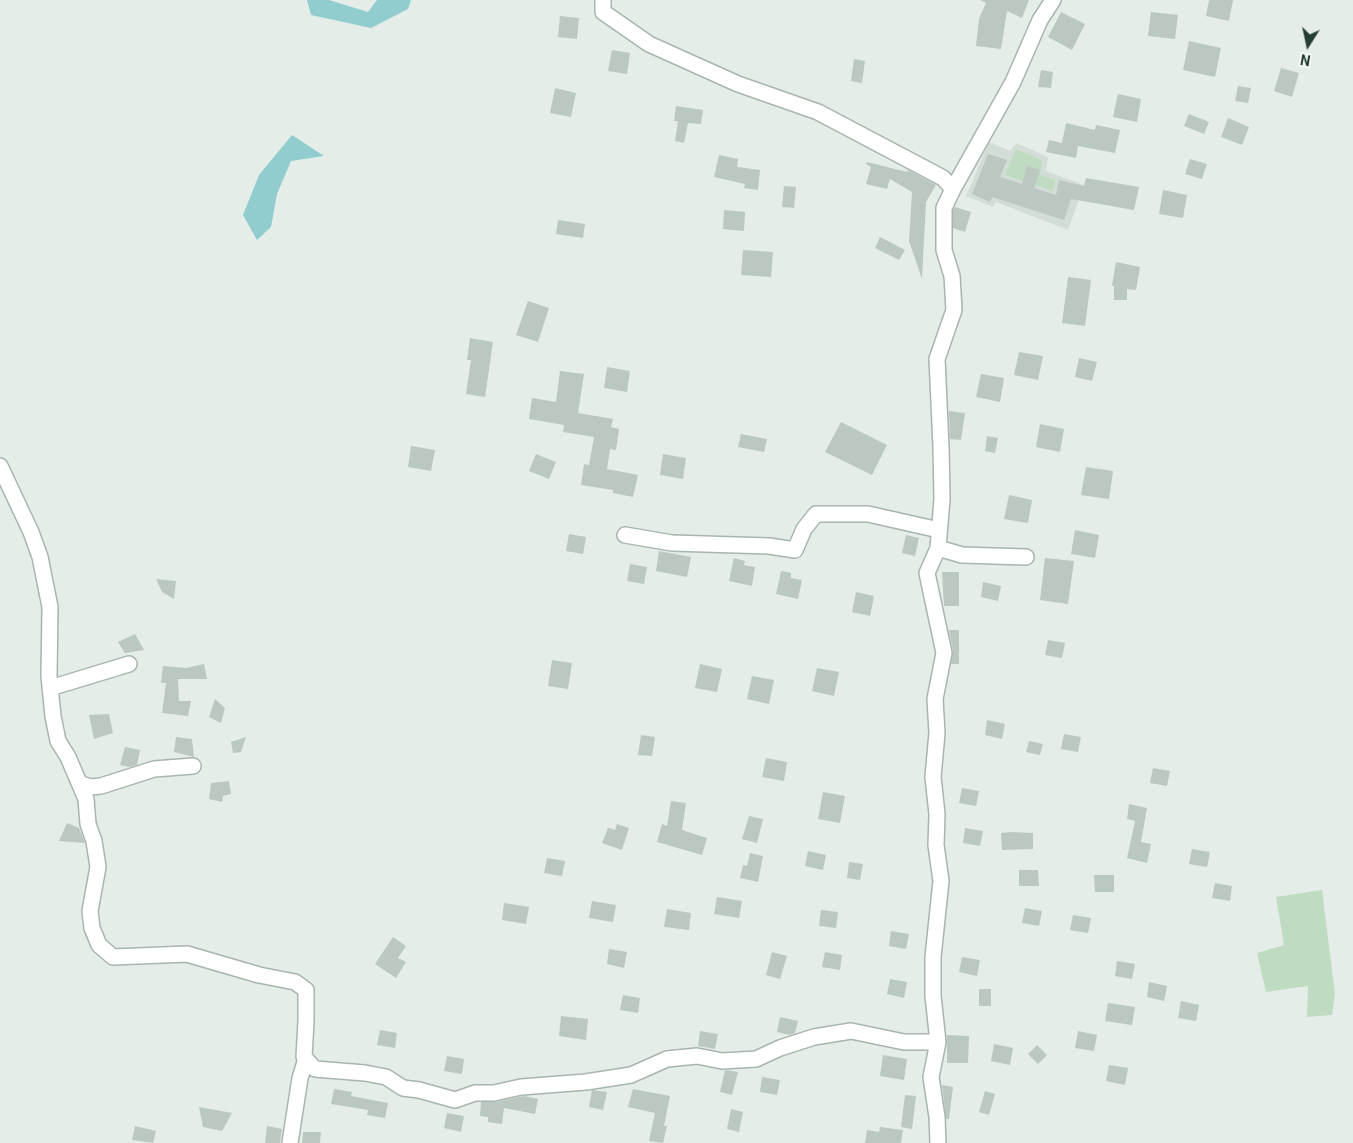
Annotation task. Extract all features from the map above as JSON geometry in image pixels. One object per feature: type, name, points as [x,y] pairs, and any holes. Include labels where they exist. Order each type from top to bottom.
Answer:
[{"type":"street","points":[[603,0],[603,12],[649,44],[738,84],[818,112],[943,178],[953,189]]},
{"type":"street","points":[[938,1143],[932,1078],[938,1042],[933,996],[933,957],[941,882],[936,846],[937,814],[933,777],[937,733],[934,699],[944,653],[928,573],[938,548],[942,499],[937,359],[954,310],[952,276],[944,250],[944,208],[1013,82],[1040,20],[1053,0]]},
{"type":"street","points":[[0,466],[31,532],[40,557],[50,607],[50,688],[53,716],[58,741],[68,757],[86,799],[88,824],[94,841],[98,868],[90,911],[92,928],[99,945],[112,957],[187,954],[259,975],[295,982],[306,990],[304,1057],[315,1069],[365,1073],[386,1077],[403,1088],[419,1090],[455,1100],[475,1093],[494,1093],[521,1087],[586,1082],[631,1075],[668,1059],[697,1056],[722,1061],[756,1059],[780,1048],[814,1037],[851,1031],[904,1042],[938,1042]]},
{"type":"street","points":[[625,535],[672,543],[769,546],[795,550],[804,529],[816,514],[868,514],[939,530]]},
{"type":"street","points":[[938,548],[962,556],[1026,557]]},
{"type":"street","points":[[50,688],[129,664]]},
{"type":"street","points":[[80,784],[91,787],[101,786],[154,769],[193,766]]},
{"type":"street","points":[[290,1143],[300,1078],[306,1059]]},
{"type":"shaded area","points":[[989,142],[1010,151],[1016,143],[1048,157],[1046,171],[1084,185],[1068,230],[996,202],[993,207],[966,196]]},
{"type":"green space","points":[[1016,149],[1042,160],[1040,175],[1055,180],[1053,191],[1005,175]]},
{"type":"green space","points":[[1322,890],[1335,994],[1332,1015],[1307,1017],[1308,986],[1266,992],[1257,953],[1284,945],[1276,897]]},
{"type":"water","points":[[307,0],[329,0],[368,12],[377,0],[411,0],[408,9],[371,28],[311,15]]},
{"type":"water","points":[[292,135],[324,156],[291,161],[277,194],[271,227],[257,240],[243,215],[259,175]]},
{"type":"building","points":[[980,0],[1029,0],[1022,18],[1007,11],[1001,49],[976,46],[979,19],[986,3]]},
{"type":"building","points":[[1209,0],[1233,0],[1229,21],[1206,16]]},
{"type":"building","points":[[1061,12],[1085,24],[1072,50],[1048,37]]},
{"type":"building","points":[[1151,12],[1178,15],[1175,39],[1148,36]]},
{"type":"building","points":[[560,16],[579,18],[577,39],[558,37]]},
{"type":"building","points":[[1189,41],[1221,48],[1215,77],[1183,70]]},
{"type":"building","points":[[612,50],[630,53],[627,74],[608,71]]},
{"type":"building","points":[[854,59],[865,61],[862,83],[851,81]]},
{"type":"building","points":[[1281,68],[1299,73],[1292,97],[1274,91]]},
{"type":"building","points":[[1041,70],[1053,72],[1051,88],[1038,87]]},
{"type":"building","points":[[1238,86],[1251,88],[1248,103],[1235,101]]},
{"type":"building","points":[[555,88],[576,93],[571,117],[550,113]]},
{"type":"building","points":[[1118,94],[1141,99],[1137,122],[1113,117]]},
{"type":"building","points":[[676,106],[703,110],[701,124],[688,123],[684,143],[675,141],[678,121],[674,121]]},
{"type":"building","points":[[1189,114],[1209,122],[1204,134],[1184,126]]},
{"type":"building","points":[[1228,118],[1249,127],[1242,145],[1221,137]]},
{"type":"building","points":[[1066,123],[1095,130],[1096,125],[1120,130],[1115,153],[1078,146],[1076,158],[1046,152],[1049,140],[1062,143]]},
{"type":"building","points":[[988,154],[1007,160],[1000,177],[1022,184],[1027,166],[1040,170],[1034,188],[1056,195],[1059,180],[1084,186],[1086,178],[1139,187],[1134,210],[1071,199],[1064,220],[992,197],[990,202],[972,194]]},
{"type":"building","points":[[719,155],[738,159],[737,167],[760,170],[758,190],[744,188],[745,184],[714,177]]},
{"type":"building","points":[[1190,159],[1207,164],[1202,179],[1185,174]]},
{"type":"building","points":[[867,162],[907,172],[908,170],[936,185],[926,202],[922,279],[909,241],[912,192],[890,179],[887,189],[866,184],[871,167],[866,164]]},
{"type":"building","points":[[784,186],[796,187],[794,208],[782,207]]},
{"type":"building","points":[[1163,190],[1187,195],[1183,218],[1159,214]]},
{"type":"building","points":[[955,207],[971,212],[965,232],[953,228],[953,210]]},
{"type":"building","points":[[724,210],[745,212],[744,231],[723,229]]},
{"type":"building","points":[[558,220],[585,224],[583,238],[556,234]]},
{"type":"building","points":[[880,237],[905,250],[899,260],[875,248]]},
{"type":"building","points":[[743,250],[773,252],[771,277],[741,275]]},
{"type":"building","points":[[1116,262],[1140,267],[1136,290],[1127,289],[1127,300],[1114,300],[1114,286],[1112,286]]},
{"type":"building","points":[[1068,277],[1091,280],[1085,326],[1062,323]]},
{"type":"building","points":[[528,301],[549,308],[538,342],[516,335]]},
{"type":"building","points":[[470,338],[493,342],[485,397],[466,394],[471,360],[467,360]]},
{"type":"building","points":[[1019,352],[1043,356],[1038,380],[1014,375]]},
{"type":"building","points":[[1079,358],[1097,362],[1092,381],[1075,377]]},
{"type":"building","points":[[607,367],[630,371],[627,392],[604,388]]},
{"type":"building","points":[[560,371],[584,374],[578,413],[613,419],[611,427],[619,429],[616,450],[610,449],[607,469],[638,475],[633,497],[613,493],[613,490],[581,485],[584,464],[589,465],[594,437],[563,432],[564,425],[529,419],[532,398],[556,402]]},
{"type":"building","points":[[981,374],[1004,378],[1000,402],[976,397]]},
{"type":"building","points":[[949,411],[965,413],[961,440],[950,439]]},
{"type":"building","points":[[841,422],[887,445],[872,475],[825,452]]},
{"type":"building","points":[[1040,424],[1064,429],[1060,452],[1036,447]]},
{"type":"building","points":[[741,434],[767,439],[764,452],[738,447]]},
{"type":"building","points":[[987,436],[998,438],[995,453],[985,451]]},
{"type":"building","points":[[411,446],[435,450],[431,471],[408,467]]},
{"type":"building","points":[[536,454],[556,462],[549,479],[529,471]]},
{"type":"building","points":[[663,454],[686,458],[683,479],[660,475]]},
{"type":"building","points":[[1086,467],[1113,471],[1109,499],[1081,495]]},
{"type":"building","points":[[1009,495],[1032,500],[1028,523],[1004,519]]},
{"type":"building","points":[[1075,530],[1099,535],[1095,558],[1071,554]]},
{"type":"building","points":[[569,534],[586,537],[583,554],[566,551]]},
{"type":"building","points":[[906,535],[919,538],[915,556],[902,553]]},
{"type":"building","points":[[659,551],[691,557],[687,577],[656,571]]},
{"type":"building","points":[[734,558],[745,561],[744,565],[755,567],[752,586],[729,581]]},
{"type":"building","points":[[1045,558],[1074,561],[1068,604],[1040,600]]},
{"type":"building","points":[[630,564],[647,567],[644,584],[627,581]]},
{"type":"building","points":[[781,571],[791,573],[791,578],[802,580],[798,599],[776,594]]},
{"type":"building","points":[[942,572],[959,572],[959,606],[944,606]]},
{"type":"building","points":[[156,579],[176,581],[174,599],[162,592]]},
{"type":"building","points":[[983,582],[1001,586],[998,601],[981,597]]},
{"type":"building","points":[[856,592],[874,596],[870,616],[852,612]]},
{"type":"building","points":[[949,630],[959,630],[959,664],[951,664],[953,651]]},
{"type":"building","points":[[135,634],[144,650],[125,653],[118,642]]},
{"type":"building","points":[[1048,640],[1065,643],[1062,658],[1045,655]]},
{"type":"building","points":[[552,660],[572,663],[568,689],[548,686]]},
{"type":"building","points":[[204,664],[207,679],[178,679],[179,701],[191,701],[188,716],[162,713],[166,683],[161,683],[163,666],[186,668]]},
{"type":"building","points":[[700,664],[722,669],[717,692],[695,688]]},
{"type":"building","points":[[817,668],[839,672],[834,696],[812,691]]},
{"type":"building","points":[[752,676],[774,680],[769,704],[747,699]]},
{"type":"building","points":[[215,699],[225,708],[221,723],[209,717]]},
{"type":"building","points":[[109,714],[113,733],[94,739],[89,715]]},
{"type":"building","points":[[987,720],[1005,724],[1002,739],[985,735]]},
{"type":"building","points":[[1064,734],[1081,737],[1078,752],[1061,749]]},
{"type":"building","points":[[641,735],[655,737],[652,756],[638,755]]},
{"type":"building","points":[[176,737],[192,739],[194,757],[174,752]]},
{"type":"building","points":[[246,737],[241,752],[233,753],[231,742]]},
{"type":"building","points":[[1029,741],[1043,744],[1040,755],[1026,752]]},
{"type":"building","points":[[125,747],[140,750],[137,765],[129,767],[120,765]]},
{"type":"building","points":[[766,758],[787,762],[784,781],[762,777]]},
{"type":"building","points":[[1153,768],[1170,771],[1167,786],[1150,783]]},
{"type":"building","points":[[229,781],[231,794],[223,796],[222,802],[209,799],[211,783]]},
{"type":"building","points":[[962,788],[979,791],[976,806],[959,803]]},
{"type":"building","points":[[823,792],[845,796],[840,823],[818,819]]},
{"type":"building","points":[[671,801],[686,803],[682,830],[707,838],[702,855],[657,842],[662,824],[667,826]]},
{"type":"building","points":[[1129,804],[1147,808],[1141,842],[1151,844],[1147,863],[1127,858],[1135,821],[1127,819]]},
{"type":"building","points":[[749,816],[763,819],[757,843],[742,839]]},
{"type":"building","points":[[67,823],[79,828],[85,843],[59,841]]},
{"type":"building","points":[[617,824],[629,828],[622,850],[602,843],[608,828],[615,830]]},
{"type":"building","points":[[965,828],[983,831],[980,846],[963,843]]},
{"type":"building","points":[[1001,833],[1033,833],[1033,849],[1002,850]]},
{"type":"building","points":[[1192,849],[1210,852],[1207,867],[1189,864]]},
{"type":"building","points":[[808,851],[826,855],[823,870],[805,866]]},
{"type":"building","points":[[750,853],[763,856],[758,882],[740,878],[743,865],[747,866]]},
{"type":"building","points":[[547,858],[565,861],[562,876],[544,873]]},
{"type":"building","points":[[849,862],[863,864],[860,880],[847,878]]},
{"type":"building","points":[[1019,870],[1038,870],[1039,886],[1019,886]]},
{"type":"building","points":[[1094,875],[1114,875],[1114,892],[1095,892]]},
{"type":"building","points":[[1215,883],[1232,886],[1230,901],[1212,898]]},
{"type":"building","points":[[717,897],[742,901],[739,918],[714,914]]},
{"type":"building","points":[[592,901],[616,905],[613,922],[589,918]]},
{"type":"building","points":[[504,903],[529,907],[526,924],[502,920]]},
{"type":"building","points":[[1025,908],[1042,911],[1039,926],[1022,923]]},
{"type":"building","points":[[667,909],[691,913],[689,930],[664,927]]},
{"type":"building","points":[[821,910],[838,912],[836,928],[819,926]]},
{"type":"building","points":[[1073,915],[1091,918],[1088,933],[1070,930]]},
{"type":"building","points":[[891,931],[909,934],[906,949],[889,946]]},
{"type":"building","points":[[393,937],[406,946],[398,958],[406,962],[396,978],[375,964]]},
{"type":"building","points":[[609,949],[627,952],[624,968],[607,964]]},
{"type":"building","points":[[772,952],[787,956],[780,979],[766,975]]},
{"type":"building","points":[[825,952],[842,955],[840,970],[822,967]]},
{"type":"building","points":[[962,957],[980,960],[977,976],[959,972]]},
{"type":"building","points":[[1117,961],[1135,964],[1132,979],[1115,976]]},
{"type":"building","points":[[890,979],[907,982],[904,998],[887,994]]},
{"type":"building","points":[[1149,982],[1167,986],[1164,1001],[1147,997]]},
{"type":"building","points":[[979,989],[991,989],[991,1006],[979,1006]]},
{"type":"building","points":[[623,995],[640,998],[638,1013],[620,1010]]},
{"type":"building","points":[[1181,1001],[1199,1005],[1196,1021],[1178,1018]]},
{"type":"building","points":[[1108,1003],[1135,1007],[1132,1025],[1105,1021]]},
{"type":"building","points":[[561,1016],[588,1019],[586,1040],[559,1036]]},
{"type":"building","points":[[780,1017],[798,1021],[795,1033],[790,1035],[777,1032]]},
{"type":"building","points":[[380,1030],[397,1033],[395,1048],[377,1045]]},
{"type":"building","points":[[700,1031],[718,1034],[715,1049],[698,1046]]},
{"type":"building","points":[[1078,1031],[1097,1035],[1094,1051],[1075,1048]]},
{"type":"building","points":[[947,1035],[969,1036],[968,1063],[947,1063]]},
{"type":"building","points":[[994,1044],[1013,1048],[1010,1065],[991,1061]]},
{"type":"building","points":[[1037,1045],[1047,1055],[1038,1064],[1028,1054]]},
{"type":"building","points":[[883,1055],[907,1059],[904,1080],[880,1076]]},
{"type":"building","points":[[447,1056],[464,1059],[462,1074],[444,1071]]},
{"type":"building","points":[[1109,1065],[1128,1068],[1125,1085],[1106,1081]]},
{"type":"building","points":[[725,1070],[738,1072],[732,1095],[720,1092]]},
{"type":"building","points":[[762,1077],[780,1080],[777,1095],[760,1092]]},
{"type":"building","points":[[942,1085],[953,1087],[949,1119],[946,1119]]},
{"type":"building","points":[[334,1089],[352,1092],[351,1096],[388,1103],[385,1118],[367,1115],[368,1110],[331,1104]]},
{"type":"building","points":[[633,1089],[670,1096],[664,1126],[667,1126],[663,1143],[649,1141],[655,1113],[628,1107]]},
{"type":"building","points":[[592,1090],[607,1092],[603,1110],[589,1107]]},
{"type":"building","points":[[985,1091],[995,1094],[989,1115],[979,1112]]},
{"type":"building","points":[[905,1095],[916,1096],[912,1129],[901,1127]]},
{"type":"building","points":[[524,1096],[538,1099],[535,1114],[504,1108],[502,1124],[488,1122],[488,1117],[480,1116],[481,1102],[496,1102]]},
{"type":"building","points":[[199,1107],[232,1113],[222,1131],[203,1127]]},
{"type":"building","points":[[731,1109],[743,1112],[739,1132],[727,1129]]},
{"type":"building","points":[[447,1113],[464,1116],[461,1132],[444,1128]]},
{"type":"building","points":[[135,1126],[156,1131],[153,1143],[132,1140]]},
{"type":"building","points":[[267,1126],[282,1129],[280,1143],[265,1143]]},
{"type":"building","points":[[880,1127],[903,1130],[901,1143],[865,1143],[867,1130],[879,1132]]},
{"type":"building","points":[[303,1132],[321,1132],[320,1143],[302,1143]]}]
